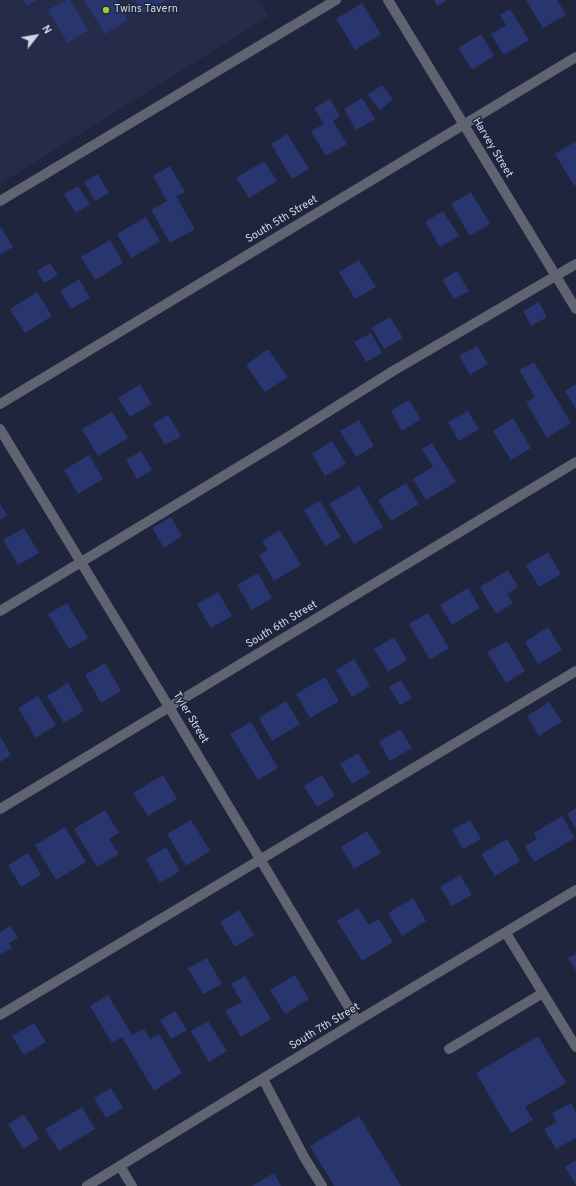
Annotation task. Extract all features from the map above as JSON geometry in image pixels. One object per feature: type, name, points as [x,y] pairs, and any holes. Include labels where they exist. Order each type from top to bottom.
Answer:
[{"type":"street","points":[[0,201],[336,0]]},
{"type":"street","name":"Harvey Street","points":[[388,0],[576,309]]},
{"type":"street","name":"South 5th Street","points":[[0,404],[576,57]]},
{"type":"street","points":[[0,611],[283,440],[393,371],[576,264]]},
{"type":"street","name":"Tyler Street","points":[[0,430],[169,707],[357,1021]]},
{"type":"street","name":"South 6th Street","points":[[0,809],[576,462]]},
{"type":"street","points":[[0,1015],[576,671]]},
{"type":"street","name":"South 7th Street","points":[[87,1186],[357,1021],[576,890]]},
{"type":"street","points":[[506,933],[576,1047]]},
{"type":"street","points":[[450,1049],[543,993]]},
{"type":"street","points":[[263,1079],[304,1157],[322,1186]]},
{"type":"street","points":[[120,1166],[132,1186]]},
{"type":"shaded area","points":[[0,0],[259,0],[269,16],[0,184]]},
{"type":"building","points":[[23,0],[37,0],[27,6]]},
{"type":"building","points":[[66,0],[70,0],[88,30],[68,43],[48,10]]},
{"type":"building","name":"Twins Tavern","points":[[84,0],[116,0],[128,20],[105,34]]},
{"type":"building","points":[[135,0],[167,0],[143,14]]},
{"type":"building","points":[[434,0],[447,0],[437,6]]},
{"type":"building","points":[[526,0],[557,0],[566,15],[543,28]]},
{"type":"building","points":[[362,3],[381,34],[355,50],[336,19]]},
{"type":"building","points":[[510,9],[529,40],[504,55],[491,34],[506,25],[500,15]]},
{"type":"building","points":[[481,34],[494,56],[472,70],[458,48]]},
{"type":"building","points":[[382,85],[393,99],[380,110],[368,95]]},
{"type":"building","points":[[362,98],[375,119],[356,130],[344,109]]},
{"type":"building","points":[[330,99],[340,116],[333,121],[347,144],[326,156],[311,131],[324,124],[314,108]]},
{"type":"building","points":[[287,134],[309,169],[292,179],[271,144]]},
{"type":"building","points":[[576,141],[576,184],[574,186],[555,154]]},
{"type":"building","points":[[264,161],[277,181],[249,198],[236,178]]},
{"type":"building","points":[[170,166],[185,192],[176,196],[195,229],[170,243],[151,210],[167,201],[153,176]]},
{"type":"building","points":[[98,174],[109,193],[95,201],[84,182]]},
{"type":"building","points":[[78,186],[90,204],[76,213],[64,194]]},
{"type":"building","points":[[471,192],[490,224],[470,236],[451,204]]},
{"type":"building","points":[[443,211],[459,236],[440,247],[425,222]]},
{"type":"building","points":[[146,217],[160,241],[131,258],[117,234]]},
{"type":"building","points":[[1,227],[13,247],[0,255],[0,228]]},
{"type":"building","points":[[110,240],[123,263],[95,280],[81,257]]},
{"type":"building","points":[[359,260],[376,287],[355,299],[339,272]]},
{"type":"building","points":[[50,263],[58,275],[44,283],[37,271]]},
{"type":"building","points":[[457,271],[469,291],[454,299],[442,280]]},
{"type":"building","points":[[79,279],[90,298],[71,309],[60,291]]},
{"type":"building","points":[[37,292],[52,316],[25,333],[10,309]]},
{"type":"building","points":[[539,302],[547,317],[531,326],[523,311]]},
{"type":"building","points":[[390,317],[403,338],[384,349],[372,328]]},
{"type":"building","points":[[371,333],[382,353],[366,362],[354,342]]},
{"type":"building","points":[[477,346],[488,364],[470,375],[459,356]]},
{"type":"building","points":[[268,349],[288,377],[265,392],[246,365]]},
{"type":"building","points":[[534,362],[571,423],[547,438],[526,402],[535,397],[519,370]]},
{"type":"building","points":[[140,384],[152,404],[130,417],[118,398]]},
{"type":"building","points":[[576,384],[576,409],[565,391]]},
{"type":"building","points":[[409,400],[421,419],[402,431],[391,411]]},
{"type":"building","points":[[468,411],[479,429],[459,441],[448,422]]},
{"type":"building","points":[[112,412],[128,438],[98,456],[82,429]]},
{"type":"building","points":[[168,415],[181,436],[165,445],[153,424]]},
{"type":"building","points":[[513,418],[531,448],[511,460],[493,431]]},
{"type":"building","points":[[359,420],[374,446],[356,457],[340,431]]},
{"type":"building","points":[[332,441],[346,464],[325,476],[312,454]]},
{"type":"building","points":[[432,443],[456,482],[426,500],[413,479],[433,467],[422,449]]},
{"type":"building","points":[[141,451],[152,470],[137,479],[126,460]]},
{"type":"building","points":[[89,455],[103,479],[78,494],[64,470]]},
{"type":"building","points":[[406,483],[419,504],[391,521],[378,500]]},
{"type":"building","points":[[359,486],[383,527],[354,544],[329,504]]},
{"type":"building","points":[[320,501],[341,537],[325,546],[304,510]]},
{"type":"building","points":[[0,504],[7,515],[0,520]]},
{"type":"building","points":[[171,517],[182,536],[164,548],[152,528]]},
{"type":"building","points":[[24,528],[39,553],[18,565],[3,540]]},
{"type":"building","points":[[280,530],[301,565],[274,581],[259,555],[268,550],[262,541]]},
{"type":"building","points":[[548,552],[561,574],[539,587],[526,565]]},
{"type":"building","points":[[508,570],[518,587],[507,594],[513,603],[496,614],[480,587]]},
{"type":"building","points":[[258,573],[272,598],[252,610],[237,585]]},
{"type":"building","points":[[468,588],[480,608],[452,625],[440,605]]},
{"type":"building","points":[[218,592],[232,616],[211,628],[197,604]]},
{"type":"building","points":[[67,603],[88,638],[69,649],[48,614]]},
{"type":"building","points":[[428,613],[449,648],[430,660],[409,624]]},
{"type":"building","points":[[548,627],[562,650],[538,664],[525,642]]},
{"type":"building","points":[[394,637],[407,660],[388,672],[374,649]]},
{"type":"building","points":[[507,641],[525,671],[506,683],[487,652]]},
{"type":"building","points":[[354,659],[370,686],[352,697],[336,670]]},
{"type":"building","points":[[105,663],[121,691],[101,703],[85,675]]},
{"type":"building","points":[[325,677],[339,701],[310,718],[296,694]]},
{"type":"building","points":[[401,680],[412,698],[400,705],[389,687]]},
{"type":"building","points":[[68,683],[84,711],[64,723],[47,696]]},
{"type":"building","points":[[38,696],[56,725],[36,738],[18,708]]},
{"type":"building","points":[[286,701],[300,724],[272,741],[259,718]]},
{"type":"building","points":[[549,702],[562,721],[539,736],[527,716]]},
{"type":"building","points":[[251,722],[278,768],[258,780],[230,734]]},
{"type":"building","points":[[400,729],[412,748],[390,761],[379,742]]},
{"type":"building","points":[[0,736],[11,755],[0,762]]},
{"type":"building","points":[[358,753],[370,773],[352,784],[340,764]]},
{"type":"building","points":[[163,775],[177,799],[148,816],[133,793]]},
{"type":"building","points":[[322,775],[335,796],[317,807],[304,786]]},
{"type":"building","points":[[576,808],[576,829],[567,814]]},
{"type":"building","points":[[105,810],[119,833],[109,839],[119,854],[97,867],[74,829]]},
{"type":"building","points":[[562,816],[575,838],[534,862],[525,846],[537,839],[534,833]]},
{"type":"building","points":[[191,820],[210,851],[186,866],[167,834]]},
{"type":"building","points":[[470,820],[481,839],[463,849],[452,830]]},
{"type":"building","points":[[65,827],[86,862],[56,880],[35,845]]},
{"type":"building","points":[[367,831],[381,853],[354,869],[341,847]]},
{"type":"building","points":[[507,839],[520,861],[495,876],[481,854]]},
{"type":"building","points":[[166,847],[180,871],[160,883],[146,859]]},
{"type":"building","points":[[28,853],[41,875],[21,887],[8,865]]},
{"type":"building","points":[[460,875],[472,895],[452,906],[440,887]]},
{"type":"building","points":[[413,898],[426,921],[402,936],[388,913]]},
{"type":"building","points":[[358,908],[369,925],[379,919],[393,942],[362,961],[337,921]]},
{"type":"building","points":[[239,910],[254,935],[235,947],[220,922]]},
{"type":"building","points":[[11,926],[18,938],[9,943],[12,948],[0,955],[0,932]]},
{"type":"building","points":[[576,954],[576,971],[568,958]]},
{"type":"building","points":[[207,958],[222,984],[203,994],[188,968]]},
{"type":"building","points":[[295,975],[309,999],[285,1014],[270,990]]},
{"type":"building","points":[[245,976],[271,1019],[241,1037],[225,1011],[242,1002],[231,984]]},
{"type":"building","points":[[108,995],[132,1035],[144,1029],[150,1039],[159,1034],[182,1073],[154,1091],[122,1037],[112,1043],[90,1006]]},
{"type":"building","points":[[175,1011],[187,1030],[171,1039],[160,1020]]},
{"type":"building","points":[[208,1021],[227,1051],[209,1062],[191,1031]]},
{"type":"building","points":[[34,1023],[46,1042],[24,1055],[12,1036]]},
{"type":"building","points":[[538,1036],[566,1083],[525,1107],[533,1120],[511,1133],[476,1073]]},
{"type":"building","points":[[111,1088],[123,1108],[106,1118],[94,1098]]},
{"type":"building","points":[[571,1103],[576,1112],[576,1138],[556,1149],[544,1129],[557,1122],[552,1113]]},
{"type":"building","points":[[82,1107],[95,1129],[59,1151],[45,1129]]},
{"type":"building","points":[[24,1114],[39,1139],[23,1149],[8,1124]]},
{"type":"building","points":[[359,1116],[401,1186],[334,1186],[310,1146]]},
{"type":"building","points":[[576,1160],[576,1185],[565,1167]]},
{"type":"building","points":[[274,1173],[281,1186],[252,1186]]},
{"type":"place","name":"Twins Tavern","points":[[106,10]]}]
